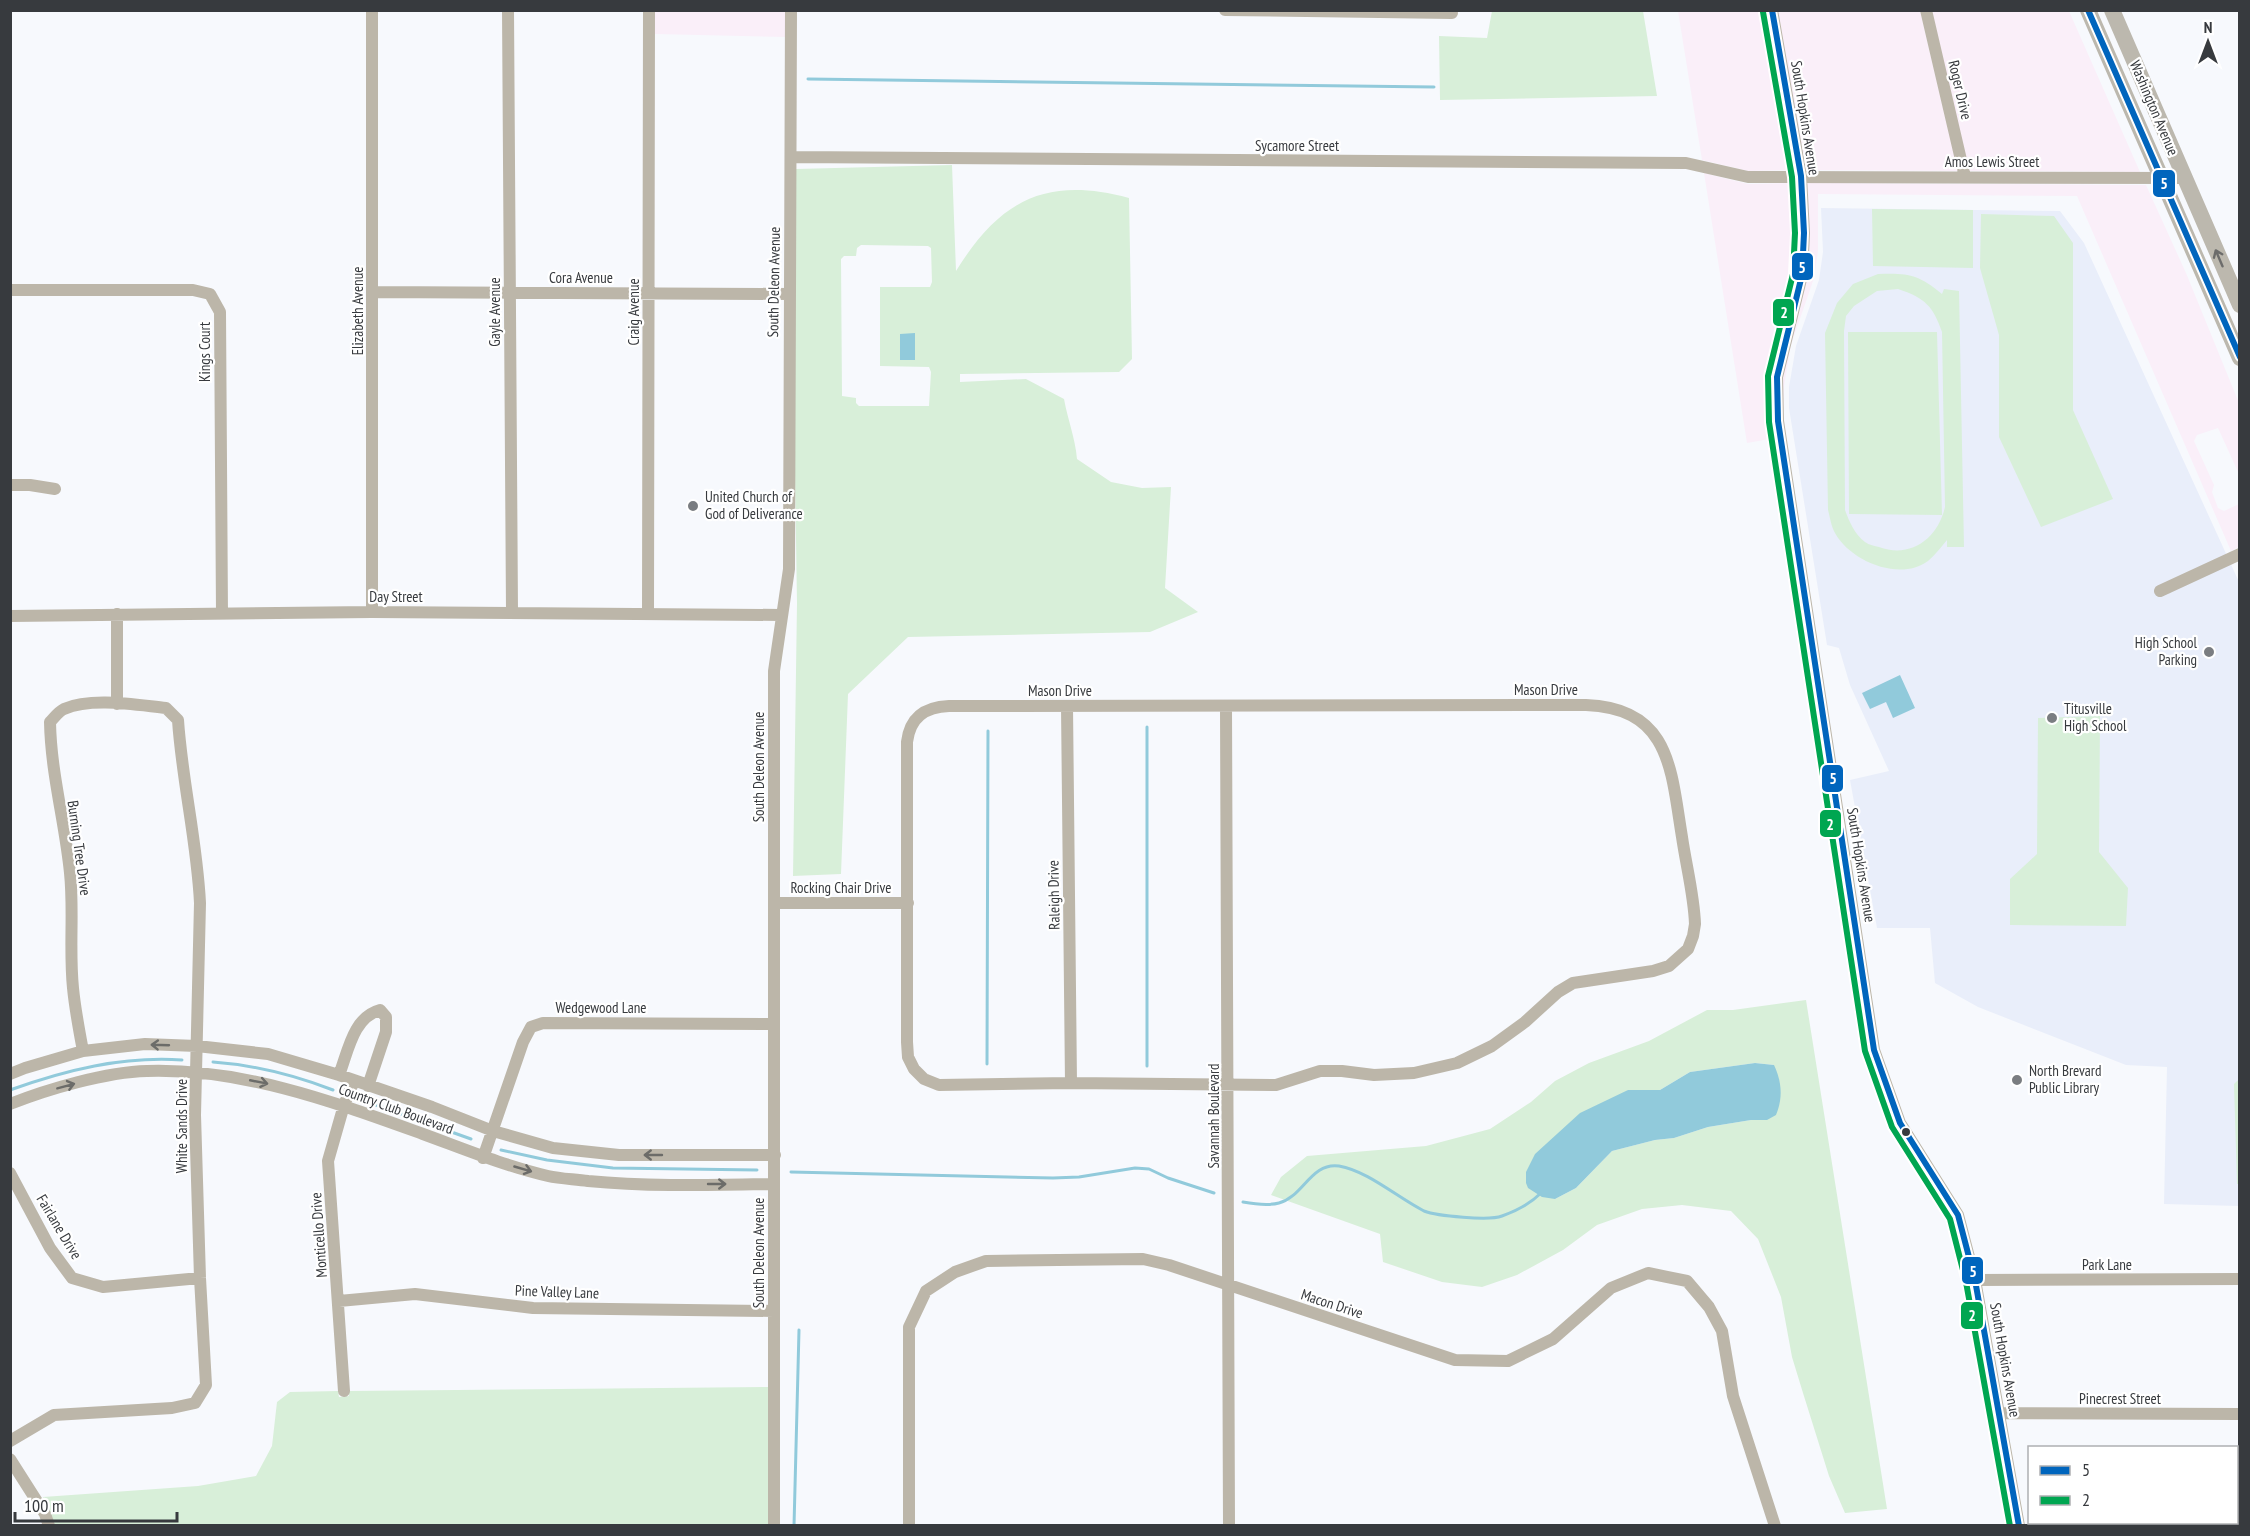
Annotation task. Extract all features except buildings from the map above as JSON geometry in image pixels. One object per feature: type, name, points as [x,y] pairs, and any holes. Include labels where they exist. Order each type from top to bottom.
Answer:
[{"type":"main road","points":[[2090,14],[2111,10]]},
{"type":"main road","name":"Washington Avenue","points":[[2111,10],[2240,305]]},
{"type":"main road","name":"Washington Avenue","points":[[2090,14],[2239,354]]},
{"type":"street","name":"Elizabeth Avenue","points":[[372,10],[372,612]]},
{"type":"street","name":"Gayle Avenue","points":[[508,10],[512,612]]},
{"type":"street","name":"Craig Avenue","points":[[648,614],[649,10]]},
{"type":"street","name":"South Deleon Avenue","points":[[774,1526],[774,672],[789,570],[791,10]]},
{"type":"street","points":[[1225,10],[1452,13]]},
{"type":"street","name":"South Hopkins Avenue","points":[[1772,10],[1801,176],[1804,233],[1802,275],[1777,377],[1776,398],[1873,1041],[1900,1123],[1958,1215],[1976,1280],[2019,1526]]},
{"type":"street","name":"Roger Drive","points":[[1926,10],[1965,177]]},
{"type":"street","name":"Sycamore Street","points":[[791,157],[1686,163],[1748,177],[1801,176]]},
{"type":"street","name":"Amos Lewis Street","points":[[1801,176],[2184,178]]},
{"type":"street","name":"Kings Court","points":[[10,290],[193,290],[210,294],[220,312],[222,614]]},
{"type":"street","name":"Cora Avenue","points":[[373,292],[789,294]]},
{"type":"street","points":[[10,485],[55,489]]},
{"type":"street","points":[[2160,591],[2240,554]]},
{"type":"street","name":"Day Street","points":[[10,616],[372,612],[781,615]]},
{"type":"street","points":[[117,614],[117,704]]},
{"type":"street","name":"Burning Tree Drive","points":[[83,1052],[73,988],[72,895],[68,856],[50,753],[50,722],[61,710],[80,704],[117,704]]},
{"type":"street","name":"White Sands Drive","points":[[10,1441],[54,1415],[172,1408],[195,1403],[206,1385],[195,1115],[199,874],[180,759],[178,720],[166,708],[117,704]]},
{"type":"street","name":"Mason Drive","points":[[1586,705],[1610,707],[1642,723],[1654,734],[1669,761],[1695,924],[1691,943],[1676,962],[1664,968],[1574,983],[1558,992],[1509,1034],[1473,1056],[1457,1063],[1425,1071],[1398,1075],[1327,1071],[1308,1074],[1282,1084],[939,1085],[930,1083],[919,1075],[910,1063],[907,1048],[907,742],[910,729],[915,719],[924,711],[939,706],[1067,706],[1586,705]]},
{"type":"street","name":"Raleigh Drive","points":[[1067,706],[1071,1083]]},
{"type":"street","name":"Savannah Boulevard","points":[[1226,706],[1229,1526]]},
{"type":"street","name":"Rocking Chair Drive","points":[[774,903],[908,903]]},
{"type":"street","points":[[339,1075],[359,1024],[369,1013],[380,1010],[386,1017],[386,1032],[368,1086]]},
{"type":"street","name":"Wedgewood Lane","points":[[483,1158],[523,1042],[531,1027],[543,1023],[774,1024]]},
{"type":"street","name":"Country Club Boulevard","points":[[10,1074],[83,1052],[145,1044],[197,1046],[268,1054],[339,1075],[493,1131],[553,1148],[619,1155],[775,1155]]},
{"type":"street","name":"Country Club Boulevard","points":[[10,1104],[35,1094],[89,1080],[145,1071],[196,1072],[261,1082],[344,1105],[483,1158],[549,1176],[623,1184],[774,1184]]},
{"type":"street","name":"Monticello Drive","points":[[344,1391],[328,1161],[344,1105],[354,1081]]},
{"type":"street","name":"Fairlane Drive","points":[[10,1173],[50,1248],[72,1278],[103,1287],[200,1278]]},
{"type":"street","name":"Macon Drive","points":[[909,1526],[909,1327],[926,1291],[955,1272],[986,1261],[1143,1259],[1169,1265],[1455,1360],[1508,1361],[1553,1339],[1611,1288],[1648,1273],[1687,1281],[1708,1307],[1722,1331],[1733,1396],[1775,1526]]},
{"type":"street","name":"Park Lane","points":[[1976,1280],[2240,1279]]},
{"type":"street","name":"Pine Valley Lane","points":[[339,1301],[415,1294],[533,1308],[774,1311]]},
{"type":"street","name":"Pinecrest Street","points":[[2000,1413],[2240,1414]]},
{"type":"street","points":[[10,1459],[45,1514],[49,1526]]},
{"type":"shaded area","points":[[655,11],[785,11],[785,37],[655,34]]},
{"type":"shaded area","points":[[1678,11],[1767,11],[1794,170],[1748,171],[1702,160]]},
{"type":"shaded area","points":[[1778,11],[1920,11],[1958,171],[1806,170]]},
{"type":"shaded area","points":[[1932,11],[2069,11],[2140,172],[1969,171]]},
{"type":"shaded area","points":[[1704,173],[1748,184],[1795,183],[1798,233],[1796,274],[1772,376],[1770,399],[1775,438],[1747,443]]},
{"type":"shaded area","points":[[1806,183],[2146,185],[2186,273],[2239,403],[2239,474],[2218,428],[2197,435],[2194,441],[2214,485],[2212,492],[2218,508],[2224,511],[2239,504],[2239,547],[2231,551],[2077,196],[1818,194],[1818,251],[1814,278],[1791,345],[1784,386],[1783,418],[1783,378]]},
{"type":"shaded area","name":"Titusville High School","points":[[1821,208],[2060,211],[2084,243],[2239,582],[2239,1206],[2164,1204],[2167,1067],[2126,1065],[1978,1007],[1935,983],[1930,928],[1877,928],[1850,780],[1889,771],[1850,685],[1839,648],[1827,645],[1789,408],[1789,387],[1796,346],[1819,280],[1823,252]]},
{"type":"green space","points":[[1492,11],[1643,11],[1657,96],[1440,100],[1439,36],[1487,38]]},
{"type":"green space","points":[[952,165],[956,271],[990,227],[1008,211],[1028,200],[1049,193],[1073,190],[1100,192],[1129,198],[1132,359],[1119,372],[960,374],[960,382],[1026,379],[1064,399],[1077,459],[1111,482],[1142,488],[1171,487],[1165,588],[1198,612],[1150,632],[908,637],[848,694],[841,874],[793,876],[797,603],[794,410],[796,169]],"holes":[[[861,245],[928,246],[931,248],[932,282],[930,287],[880,287],[880,366],[929,367],[931,372],[929,406],[859,406],[856,398],[842,396],[841,259],[844,256],[856,256],[857,248]]]},
{"type":"green space","points":[[1872,209],[1973,210],[1973,268],[1873,266]]},
{"type":"green space","points":[[1981,214],[2054,216],[2073,243],[2073,410],[2113,499],[2041,527],[1999,437],[1999,335],[1980,268]]},
{"type":"green space","points":[[1878,274],[1897,274],[1912,276],[1926,282],[1942,294],[1944,289],[1959,291],[1964,547],[1947,547],[1947,540],[1936,554],[1917,567],[1890,569],[1864,560],[1842,543],[1834,530],[1828,510],[1825,333],[1837,303],[1853,284]],"holes":[[[1898,289],[1927,304],[1942,332],[1945,507],[1936,528],[1921,543],[1912,548],[1891,550],[1870,545],[1861,539],[1845,510],[1844,331],[1846,316],[1854,306],[1877,291]]]},
{"type":"green space","points":[[1848,332],[1937,332],[1942,515],[1849,514]]},
{"type":"green space","points":[[2100,716],[2099,852],[2128,888],[2126,926],[2010,925],[2010,879],[2037,854],[2038,718]]},
{"type":"green space","points":[[1806,1000],[1887,1509],[1845,1513],[1829,1476],[1792,1357],[1781,1297],[1758,1239],[1731,1211],[1682,1205],[1642,1209],[1597,1225],[1563,1250],[1517,1275],[1482,1287],[1442,1282],[1383,1262],[1380,1234],[1271,1195],[1281,1177],[1307,1156],[1426,1146],[1490,1129],[1531,1102],[1555,1081],[1589,1063],[1649,1041],[1707,1010],[1733,1010]],"holes":[[[1755,1063],[1774,1065],[1767,1120],[1751,1120],[1708,1127],[1674,1138],[1655,1140],[1612,1151],[1576,1188],[1555,1199],[1628,1090],[1660,1090],[1690,1072]]]},
{"type":"green space","points":[[2239,1079],[2240,1184],[2237,1184],[2234,1084]]},
{"type":"green space","points":[[769,1387],[769,1525],[54,1526],[43,1497],[198,1486],[256,1476],[272,1446],[277,1402],[290,1392],[338,1391],[339,1397],[349,1396],[349,1391]]},
{"type":"water","points":[[915,333],[915,360],[900,360],[900,334]]},
{"type":"water","points":[[1900,675],[1915,708],[1893,718],[1886,702],[1870,709],[1862,693]]},
{"type":"water","points":[[1755,1063],[1774,1065],[1779,1078],[1780,1102],[1776,1115],[1767,1120],[1751,1120],[1708,1127],[1674,1138],[1655,1140],[1612,1151],[1576,1188],[1555,1199],[1542,1197],[1528,1188],[1526,1172],[1535,1154],[1580,1113],[1628,1090],[1660,1090],[1690,1072]]},
{"type":"waterway","points":[[808,79],[1434,87]]},
{"type":"waterway","points":[[1147,727],[1147,1066]]},
{"type":"waterway","points":[[987,1064],[988,731]]},
{"type":"waterway","points":[[10,1090],[52,1076],[116,1062],[182,1060]]},
{"type":"waterway","points":[[213,1062],[274,1072],[333,1090]]},
{"type":"waterway","points":[[365,1101],[471,1139]]},
{"type":"waterway","points":[[501,1150],[547,1160],[613,1168],[757,1170]]},
{"type":"waterway","points":[[1243,1202],[1266,1205],[1287,1200],[1314,1174],[1329,1166],[1339,1166],[1361,1173],[1424,1211],[1451,1216],[1475,1218],[1502,1216],[1513,1212],[1541,1193]]},
{"type":"waterway","points":[[791,1172],[1053,1178],[1079,1177],[1135,1168],[1149,1169],[1168,1178],[1214,1193]]},
{"type":"waterway","points":[[794,1526],[799,1330]]},
{"type":"transit line","name":"5","points":[[1772,10],[1801,176],[1804,233],[1802,275],[1777,377],[1778,421],[1874,1050],[1900,1123],[1958,1215],[1975,1280],[2019,1526]]},
{"type":"transit line","name":"5","points":[[2088,10],[2240,357]]},
{"type":"transit line","name":"2","points":[[1763,12],[1792,177],[1795,233],[1793,274],[1768,376],[1769,422],[1865,1051],[1892,1127],[1950,1219],[1966,1282],[2010,1526]]},
{"type":"place","name":"United Church of God of Deliverance","points":[[693,506]]},
{"type":"place","name":"High School Parking","points":[[2209,652]]},
{"type":"place","name":"Titusville High School","points":[[2052,718]]},
{"type":"place","name":"North Brevard Public Library","points":[[2017,1080]]}]
